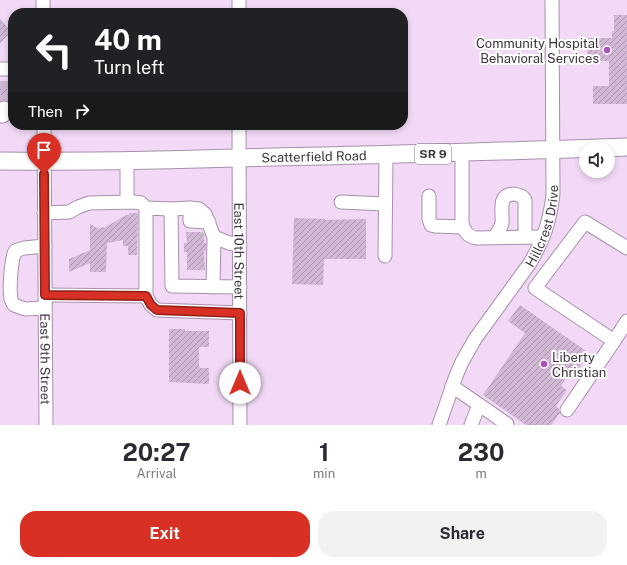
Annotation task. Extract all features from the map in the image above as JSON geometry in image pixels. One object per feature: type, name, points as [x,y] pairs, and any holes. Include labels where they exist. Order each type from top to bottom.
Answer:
[{"type":"main road","name":"Scatterfield Road","points":[[0,161],[44,162],[386,155],[627,147]]},
{"type":"street","name":"Hillcrest Drive","points":[[439,425],[462,362],[475,339],[534,257],[546,231],[551,212],[553,194],[552,0]]},
{"type":"street","name":"East 9th Street","points":[[44,130],[46,425]]},
{"type":"street","name":"East 10th Street","points":[[239,130],[240,425]]},
{"type":"street","points":[[462,153],[463,227],[467,234],[476,238],[543,237]]},
{"type":"street","points":[[385,256],[386,155]]},
{"type":"street","points":[[127,160],[127,202]]},
{"type":"street","points":[[495,238],[501,224],[503,201],[505,197],[512,194],[521,196],[525,200],[525,237]]},
{"type":"street","points":[[429,196],[429,219],[431,225],[463,227]]},
{"type":"street","points":[[44,213],[69,212],[89,203],[127,202],[141,203],[146,208],[199,209],[205,214],[214,237],[213,287]]},
{"type":"street","points":[[341,202],[385,204]]},
{"type":"street","points":[[146,208],[146,296],[151,305],[157,310],[240,313]]},
{"type":"street","points":[[171,209],[172,286],[240,287]]},
{"type":"street","points":[[614,341],[536,288],[585,222],[627,248]]},
{"type":"street","points":[[214,237],[222,241],[240,245]]},
{"type":"street","points":[[45,246],[24,248],[15,251],[12,258],[11,291],[11,299],[14,306],[25,308],[45,308]]},
{"type":"street","points":[[534,257],[551,267]]},
{"type":"street","points":[[45,295],[146,296]]},
{"type":"street","points":[[567,410],[627,321]]},
{"type":"street","points":[[452,386],[507,425]]},
{"type":"street","points":[[471,425],[480,405]]},
{"type":"building","name":"Community Hospital Behavioral Services","points":[[614,15],[627,15],[627,104],[593,104],[593,86],[609,86],[609,61],[587,61],[587,38],[612,38],[612,31],[614,31]]},
{"type":"building","points":[[0,19],[8,28],[8,36],[0,43]]},
{"type":"building","points":[[0,81],[8,81],[8,101],[0,101]]},
{"type":"building","points":[[129,213],[138,213],[137,255],[128,255],[128,246],[123,246],[123,240],[107,243],[106,272],[90,272],[90,263],[69,272],[69,259],[90,250],[90,224],[99,229],[104,228],[126,215],[129,215]]},
{"type":"building","points":[[294,218],[325,220],[366,219],[366,259],[324,259],[323,285],[292,284]]},
{"type":"building","points":[[186,232],[203,232],[204,234],[204,243],[206,243],[206,250],[204,251],[205,270],[187,270],[187,252],[184,252],[184,243],[187,243]]},
{"type":"building","name":"Liberty Christian","points":[[520,305],[586,351],[581,357],[585,360],[579,369],[575,366],[561,386],[567,390],[556,406],[560,413],[551,425],[526,425],[483,395],[525,333],[508,321]]},
{"type":"building","points":[[169,329],[209,331],[209,347],[199,347],[199,365],[200,368],[209,368],[209,384],[169,382]]},
{"type":"tunnel","points":[[4,81],[4,108]]},
{"type":"place","name":"Community Hospital Behavioral Services","points":[[607,50]]},
{"type":"place","name":"Liberty Christian","points":[[544,364]]},
{"type":"route","points":[[44,174],[45,295],[146,296],[151,305],[157,310],[240,313],[240,383]]}]
